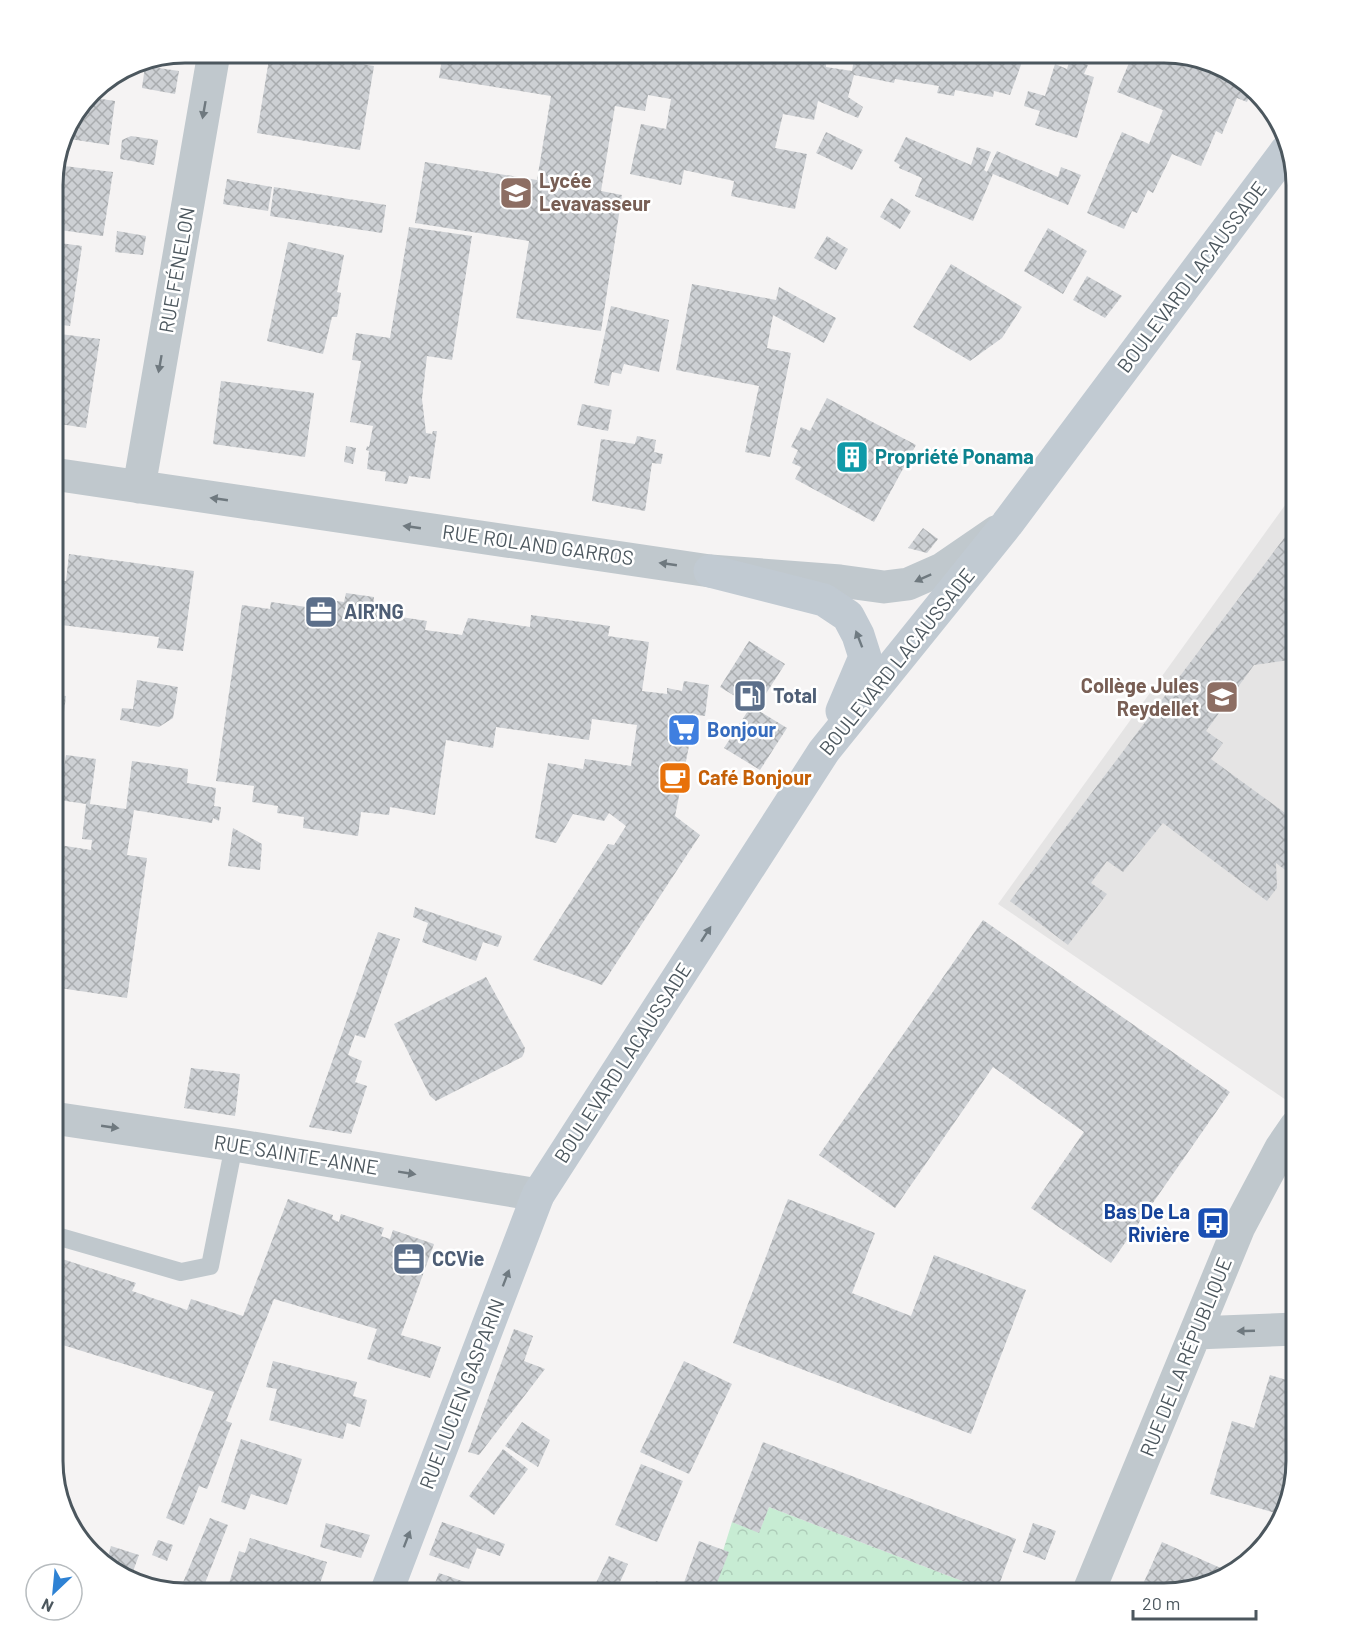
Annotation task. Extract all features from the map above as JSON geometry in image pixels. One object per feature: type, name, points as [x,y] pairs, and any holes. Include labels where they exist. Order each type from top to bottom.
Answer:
[{"type":"street","name":"RUE FÉNELON","points":[[139,487],[212,63]]},
{"type":"street","name":"BOULEVARD LACAUSSADE","points":[[538,1195],[824,751],[1007,524],[1282,156]]},
{"type":"street","name":"RUE ROLAND GARROS","points":[[63,476],[711,571],[840,581],[884,587],[908,584],[942,569],[1007,524]]},
{"type":"street","points":[[711,571],[824,600],[848,616],[858,635],[865,657],[824,751]]},
{"type":"street","name":"RUE SAINTE-ANNE","points":[[63,1119],[538,1195]]},
{"type":"street","name":"RUE DE LA RÉPUBLIQUE","points":[[1092,1583],[1239,1227],[1286,1149]]},
{"type":"street","name":"RUE LUCIEN GASPARIN","points":[[390,1583],[538,1195]]},
{"type":"street","points":[[1196,1333],[1286,1329]]},
{"type":"lane","points":[[63,1238],[181,1272],[210,1266],[234,1145]]},
{"type":"shaded area","name":"Collège Jules Reydellet","points":[[1286,504],[1286,1100],[998,904]]},
{"type":"green space","points":[[769,1507],[967,1583],[713,1583],[732,1522],[759,1532]]},
{"type":"building","points":[[268,63],[356,63],[374,66],[360,150],[257,133]]},
{"type":"building","points":[[441,63],[821,63],[826,64],[826,67],[852,71],[853,63],[1022,63],[1010,95],[994,91],[993,97],[955,90],[954,96],[937,93],[939,86],[895,79],[894,83],[854,75],[848,97],[863,107],[858,118],[818,101],[814,120],[783,114],[775,148],[807,154],[795,209],[731,196],[734,181],[684,170],[681,185],[630,174],[641,124],[666,129],[671,99],[648,95],[645,111],[615,106],[601,191],[622,195],[601,331],[516,318],[529,241],[415,223],[425,162],[537,180],[551,96],[439,78]]},
{"type":"building","points":[[1069,63],[1082,63],[1088,65],[1084,74],[1094,77],[1077,138],[1035,125],[1040,111],[1024,106],[1028,91],[1045,96],[1055,64],[1067,69]]},
{"type":"building","points":[[1129,63],[1172,63],[1211,72],[1225,79],[1249,98],[1247,102],[1237,98],[1222,134],[1216,131],[1201,166],[1172,154],[1153,193],[1148,190],[1137,213],[1132,211],[1124,229],[1087,213],[1122,132],[1149,144],[1163,110],[1117,92]]},
{"type":"building","points":[[153,67],[179,71],[175,94],[142,88],[146,69]]},
{"type":"building","points":[[99,99],[115,101],[109,145],[72,139],[79,124]]},
{"type":"building","points":[[826,132],[863,150],[852,170],[816,153]]},
{"type":"building","points":[[131,136],[158,140],[154,165],[120,159],[122,140]]},
{"type":"building","points":[[906,137],[971,165],[977,147],[991,152],[984,170],[987,172],[997,151],[1058,177],[1061,167],[1081,175],[1068,205],[993,174],[973,221],[915,196],[922,178],[899,168],[900,165],[894,161]]},
{"type":"building","points":[[65,166],[113,172],[103,236],[63,230]]},
{"type":"building","points":[[227,179],[272,187],[268,211],[223,204]]},
{"type":"building","points":[[274,187],[386,205],[382,233],[270,216]]},
{"type":"building","points":[[891,198],[911,211],[900,229],[880,217]]},
{"type":"building","points":[[409,227],[472,236],[452,360],[427,356],[422,399],[426,433],[432,434],[433,431],[437,431],[430,479],[409,476],[407,484],[385,481],[386,472],[367,469],[369,451],[366,450],[367,446],[369,447],[373,426],[350,422],[361,361],[352,360],[356,333],[390,338]]},
{"type":"building","points":[[1048,228],[1087,251],[1063,294],[1024,271]]},
{"type":"building","points":[[117,231],[146,236],[143,255],[115,252]]},
{"type":"building","points":[[827,236],[848,249],[836,270],[814,258]]},
{"type":"building","points":[[288,242],[344,255],[337,292],[341,293],[337,317],[332,317],[323,354],[267,341]]},
{"type":"building","points":[[63,243],[82,246],[70,326],[63,325]]},
{"type":"building","points":[[951,264],[1022,307],[1002,338],[970,361],[913,327]]},
{"type":"building","points":[[1087,276],[1122,296],[1105,318],[1073,300]]},
{"type":"building","points":[[692,284],[776,300],[779,287],[836,318],[824,343],[773,315],[767,348],[791,353],[770,457],[745,452],[759,386],[676,370]]},
{"type":"building","points":[[611,306],[669,320],[659,372],[624,364],[621,374],[612,372],[609,386],[594,383]]},
{"type":"building","points":[[63,334],[100,339],[86,428],[63,425]]},
{"type":"building","points":[[221,381],[314,393],[305,457],[213,444]]},
{"type":"building","name":"Propriété Ponama","points":[[827,398],[916,445],[874,522],[795,479],[801,467],[792,463],[798,450],[791,447],[801,427],[810,431]]},
{"type":"building","points":[[582,404],[612,410],[608,431],[577,425]]},
{"type":"building","points":[[637,436],[656,440],[654,452],[663,454],[661,464],[652,463],[645,511],[592,501],[601,439],[635,444]]},
{"type":"building","points":[[346,446],[356,448],[353,464],[344,462]]},
{"type":"building","points":[[923,528],[938,539],[927,553],[908,548]]},
{"type":"building","points":[[1286,536],[1286,660],[1254,665],[1206,731],[1223,743],[1211,759],[1286,814],[1286,870],[1276,863],[1277,888],[1267,901],[1163,823],[1123,872],[1107,861],[1091,883],[1107,894],[1068,945],[1010,901]]},
{"type":"building","points":[[69,554],[194,571],[183,651],[157,648],[159,637],[63,625],[63,581],[66,581]]},
{"type":"building","points":[[346,593],[374,597],[373,606],[401,610],[401,617],[427,621],[425,630],[462,635],[468,618],[530,627],[531,615],[610,626],[608,636],[649,642],[642,691],[667,694],[667,688],[682,691],[684,681],[709,685],[705,716],[691,714],[689,726],[693,726],[675,816],[700,835],[602,985],[533,960],[608,844],[614,845],[626,826],[609,813],[604,821],[573,814],[556,843],[535,838],[548,763],[583,769],[585,759],[631,766],[637,725],[592,719],[589,740],[496,727],[493,748],[446,740],[435,815],[390,807],[389,815],[361,812],[358,836],[303,828],[304,817],[277,813],[278,806],[252,802],[254,786],[216,781],[242,605],[270,609],[271,602],[314,608],[315,598],[344,602]]},
{"type":"building","name":"Total","points":[[749,641],[785,664],[756,709],[787,728],[760,770],[724,748],[751,706],[720,687]]},
{"type":"building","points":[[137,680],[178,687],[173,718],[159,727],[120,720],[122,708],[133,709]]},
{"type":"building","points":[[63,696],[66,696],[63,712]]},
{"type":"building","points":[[66,755],[96,759],[90,804],[126,809],[132,761],[188,769],[187,783],[216,788],[214,806],[221,807],[219,821],[213,818],[212,823],[134,810],[127,855],[147,858],[127,998],[63,988],[63,846],[91,850],[92,840],[82,839],[86,804],[63,801]]},
{"type":"building","points":[[233,828],[262,844],[260,870],[228,866]]},
{"type":"building","points":[[415,907],[502,936],[498,947],[483,942],[476,961],[422,942],[428,923],[413,917]]},
{"type":"building","points":[[983,920],[1230,1092],[1111,1263],[1031,1208],[1084,1132],[993,1067],[895,1208],[819,1155]]},
{"type":"building","points":[[378,932],[400,939],[365,1038],[355,1035],[348,1055],[362,1061],[355,1082],[367,1086],[351,1134],[309,1127]]},
{"type":"building","points":[[486,977],[525,1048],[524,1053],[522,1057],[436,1101],[430,1096],[394,1024]]},
{"type":"building","points":[[191,1068],[240,1074],[235,1116],[184,1108]]},
{"type":"building","points":[[288,1199],[333,1215],[332,1219],[339,1222],[341,1214],[384,1228],[381,1236],[390,1239],[393,1230],[434,1244],[401,1335],[441,1347],[430,1378],[367,1359],[377,1329],[274,1299],[226,1421],[232,1423],[207,1489],[199,1486],[184,1525],[166,1518],[214,1392],[63,1345],[63,1259],[136,1283],[132,1291],[187,1310],[191,1299],[243,1316]]},
{"type":"building","points":[[788,1199],[875,1233],[852,1293],[911,1316],[934,1255],[1026,1290],[971,1434],[733,1343]]},
{"type":"building","points":[[514,1329],[533,1336],[524,1361],[545,1369],[479,1455],[468,1452]]},
{"type":"building","points":[[273,1361],[357,1382],[353,1396],[367,1400],[360,1427],[347,1423],[343,1439],[269,1420],[277,1389],[266,1387]]},
{"type":"building","points":[[684,1361],[732,1384],[689,1474],[640,1452]]},
{"type":"building","points":[[1270,1375],[1286,1380],[1285,1477],[1275,1513],[1210,1494],[1232,1421],[1254,1428]]},
{"type":"building","points":[[522,1422],[550,1440],[538,1467],[505,1446]]},
{"type":"building","points":[[241,1439],[302,1459],[287,1505],[251,1494],[245,1510],[221,1502]]},
{"type":"building","points":[[763,1442],[1016,1539],[1000,1583],[967,1583],[769,1507],[759,1533],[732,1522]]},
{"type":"building","points":[[503,1449],[528,1469],[494,1515],[469,1496]]},
{"type":"building","points":[[641,1464],[683,1481],[657,1542],[615,1525]]},
{"type":"building","points":[[210,1518],[228,1525],[205,1583],[183,1583]]},
{"type":"building","points":[[442,1522],[505,1544],[500,1556],[477,1548],[469,1569],[429,1555]]},
{"type":"building","points":[[326,1523],[370,1535],[361,1558],[320,1547]]},
{"type":"building","points":[[1033,1523],[1056,1531],[1045,1560],[1023,1552]]},
{"type":"building","points":[[250,1538],[327,1562],[320,1583],[229,1583],[239,1551],[245,1553]]},
{"type":"building","points":[[158,1540],[173,1545],[167,1561],[152,1555]]},
{"type":"building","points":[[699,1541],[729,1552],[717,1583],[684,1583]]},
{"type":"building","points":[[1162,1542],[1221,1568],[1188,1581],[1144,1583]]},
{"type":"building","points":[[111,1546],[139,1555],[133,1572],[108,1556]]},
{"type":"building","points":[[609,1556],[628,1564],[619,1583],[596,1583]]},
{"type":"building","points":[[439,1573],[465,1582],[465,1583],[435,1583]]},
{"type":"place","name":"Lycée Levavasseur","points":[[516,193]]},
{"type":"place","name":"Propriété Ponama","points":[[852,457]]},
{"type":"place","name":"AIR'NG","points":[[321,612]]},
{"type":"place","name":"Total","points":[[750,696]]},
{"type":"place","name":"Collège Jules Reydellet","points":[[1222,697]]},
{"type":"place","name":"Bonjour","points":[[684,730]]},
{"type":"place","name":"Café Bonjour","points":[[675,778]]},
{"type":"place","name":"Bas De La Rivière","points":[[1213,1223]]},
{"type":"place","name":"CCVie","points":[[409,1259]]}]
